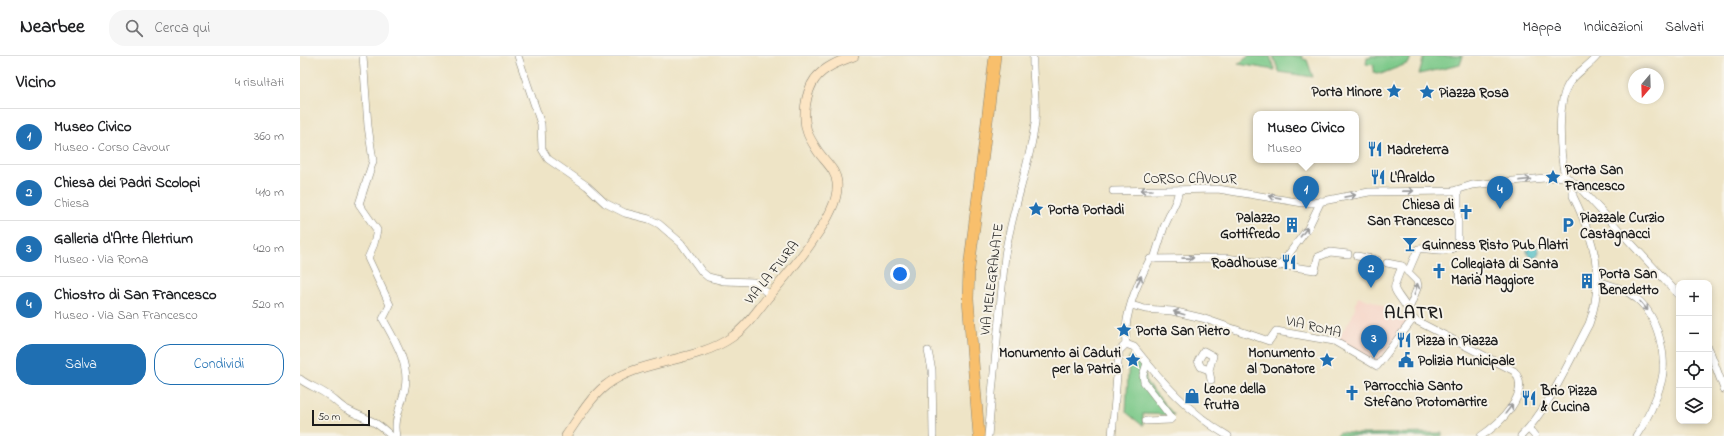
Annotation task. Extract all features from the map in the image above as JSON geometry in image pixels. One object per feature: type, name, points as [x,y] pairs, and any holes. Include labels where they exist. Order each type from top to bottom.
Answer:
[{"type":"main road","name":"VIA LA FIURA","points":[[566,436],[595,397],[606,386],[620,378],[641,370],[706,351],[726,341],[743,329],[770,295],[798,264],[820,231],[837,192],[837,181],[834,170],[818,151],[808,134],[805,114],[808,95],[815,79],[824,71],[854,56]]},
{"type":"main road","points":[[979,436],[968,299],[969,268],[995,56]]},
{"type":"street","points":[[363,56],[368,126],[373,161],[359,204],[378,230],[368,258],[390,305],[383,319],[400,353],[406,372],[405,388],[395,426],[397,436]]},
{"type":"street","points":[[518,56],[539,118],[542,130],[542,149],[548,159],[587,186],[605,202],[625,213],[649,219],[659,224],[681,243],[702,272],[708,277],[724,281],[754,282],[770,295]]},
{"type":"street","name":"VIA MELEGRANATE","points":[[988,436],[1008,233],[1028,158],[1035,124],[1033,56]]},
{"type":"street","points":[[1597,56],[1570,81],[1566,89],[1561,110],[1562,153],[1565,176],[1578,187],[1676,292]]},
{"type":"street","name":"CORSO CAVOUR","points":[[1112,191],[1218,188],[1315,206],[1322,201],[1369,192],[1458,190],[1472,185],[1565,176]]},
{"type":"street","points":[[1521,436],[1529,428],[1550,396],[1589,324],[1593,311],[1598,281],[1596,260],[1593,247],[1573,196],[1573,189],[1578,187]]},
{"type":"street","points":[[1154,259],[1164,227],[1176,201],[1179,190]]},
{"type":"street","points":[[1408,272],[1418,249],[1448,250],[1453,249],[1457,245],[1458,190]]},
{"type":"street","points":[[1280,266],[1288,253],[1308,228],[1315,206]]},
{"type":"street","points":[[1112,436],[1120,351],[1126,344],[1124,330],[1131,305],[1150,259],[1226,258],[1315,270],[1318,257],[1324,254],[1348,254]]},
{"type":"street","points":[[1359,256],[1377,260]]},
{"type":"street","points":[[1387,263],[1402,266],[1418,283],[1409,309],[1409,314],[1413,318],[1516,373],[1520,386],[1517,398],[1500,420],[1481,436]]},
{"type":"street","points":[[1402,266],[1394,289],[1409,309]]},
{"type":"street","points":[[1598,281],[1619,288],[1638,299],[1646,307],[1656,326],[1662,359],[1661,383],[1652,406],[1636,436]]},
{"type":"street","name":"VIA ROMA","points":[[1131,305],[1145,309],[1172,311],[1202,318],[1269,341],[1276,331],[1334,341],[1377,366],[1413,318]]},
{"type":"street","points":[[1126,344],[1134,347],[1185,404],[1205,421],[1228,436]]},
{"type":"street","points":[[928,351],[932,370],[933,436]]},
{"type":"street","points":[[1710,352],[1724,390]]},
{"type":"street","points":[[1146,421],[1170,420],[1172,418],[1144,382],[1143,375],[1147,363]]},
{"type":"street","points":[[1209,370],[1211,380]]},
{"type":"street","points":[[300,379],[308,385],[329,395],[345,409],[365,416],[380,425],[391,436]]},
{"type":"street","points":[[1529,428],[1535,436]]},
{"type":"shaded area","points":[[1358,297],[1376,302],[1408,322],[1376,364],[1337,340],[1352,317]]},
{"type":"green space","points":[[1249,56],[1270,56],[1275,70],[1238,64]]},
{"type":"green space","points":[[1273,56],[1302,56],[1303,59],[1307,60],[1313,77],[1279,72]]},
{"type":"green space","points":[[1371,56],[1411,56],[1409,63],[1381,74],[1373,72],[1374,65],[1366,64],[1367,58],[1370,58]]},
{"type":"green space","points":[[1424,56],[1463,56],[1460,65],[1419,74]]},
{"type":"green space","points":[[1132,354],[1136,354],[1143,363],[1146,382],[1174,415],[1143,414],[1143,426],[1126,412],[1129,357]]},
{"type":"green space","points":[[1340,432],[1360,434],[1442,433],[1442,436],[1335,436]]},
{"type":"water","points":[[1535,245],[1538,246],[1538,256],[1531,257],[1528,256],[1527,249],[1528,246]]},
{"type":"place","name":"Porta Minore","points":[[1394,91]]},
{"type":"place","name":"Piazza Rosa","points":[[1427,92]]},
{"type":"place","name":"Madreterra","points":[[1375,149]]},
{"type":"place","name":"L'Araldo","points":[[1378,177]]},
{"type":"place","name":"Porta San Francesco","points":[[1553,177]]},
{"type":"place","name":"Porta Portadi","points":[[1036,209]]},
{"type":"place","name":"Museo Civico","points":[[1306,209]]},
{"type":"place","name":"Chiostro di San Francesco","points":[[1500,209]]},
{"type":"place","name":"Chiesa di San Francesco","points":[[1466,212]]},
{"type":"place","name":"Palazzo Gottifredo","points":[[1292,225]]},
{"type":"place","name":"Piazzale Curzio Castagnacci","points":[[1568,225]]},
{"type":"place","name":"Guinness Risto Pub Alatri","points":[[1410,244]]},
{"type":"place","name":"Roadhouse","points":[[1289,262]]},
{"type":"place","name":"Collegiata di Santa Maria Maggiore","points":[[1439,271]]},
{"type":"place","name":"Porta San Benedetto","points":[[1587,281]]},
{"type":"place","name":"Chiesa dei Padri Scolopi","points":[[1371,288]]},
{"type":"place","name":"Porta San Pietro","points":[[1124,330]]},
{"type":"place","name":"Pizza in Piazza","points":[[1404,340]]},
{"type":"place","name":"Galleria d'Arte Aletrium","points":[[1374,358]]},
{"type":"place","name":"Monumento ai Caduti per la Patria","points":[[1133,360]]},
{"type":"place","name":"Monumento al Donatore","points":[[1327,360]]},
{"type":"place","name":"Polizia Municipale","points":[[1406,360]]},
{"type":"place","name":"Parrocchia Santo Stefano Protomartire","points":[[1352,393]]},
{"type":"place","name":"Leone della frutta","points":[[1192,396]]},
{"type":"place","name":"Brio Pizza & Cucina","points":[[1529,398]]},
{"type":"district","name":"ALATRI","points":[[1414,312]]}]
